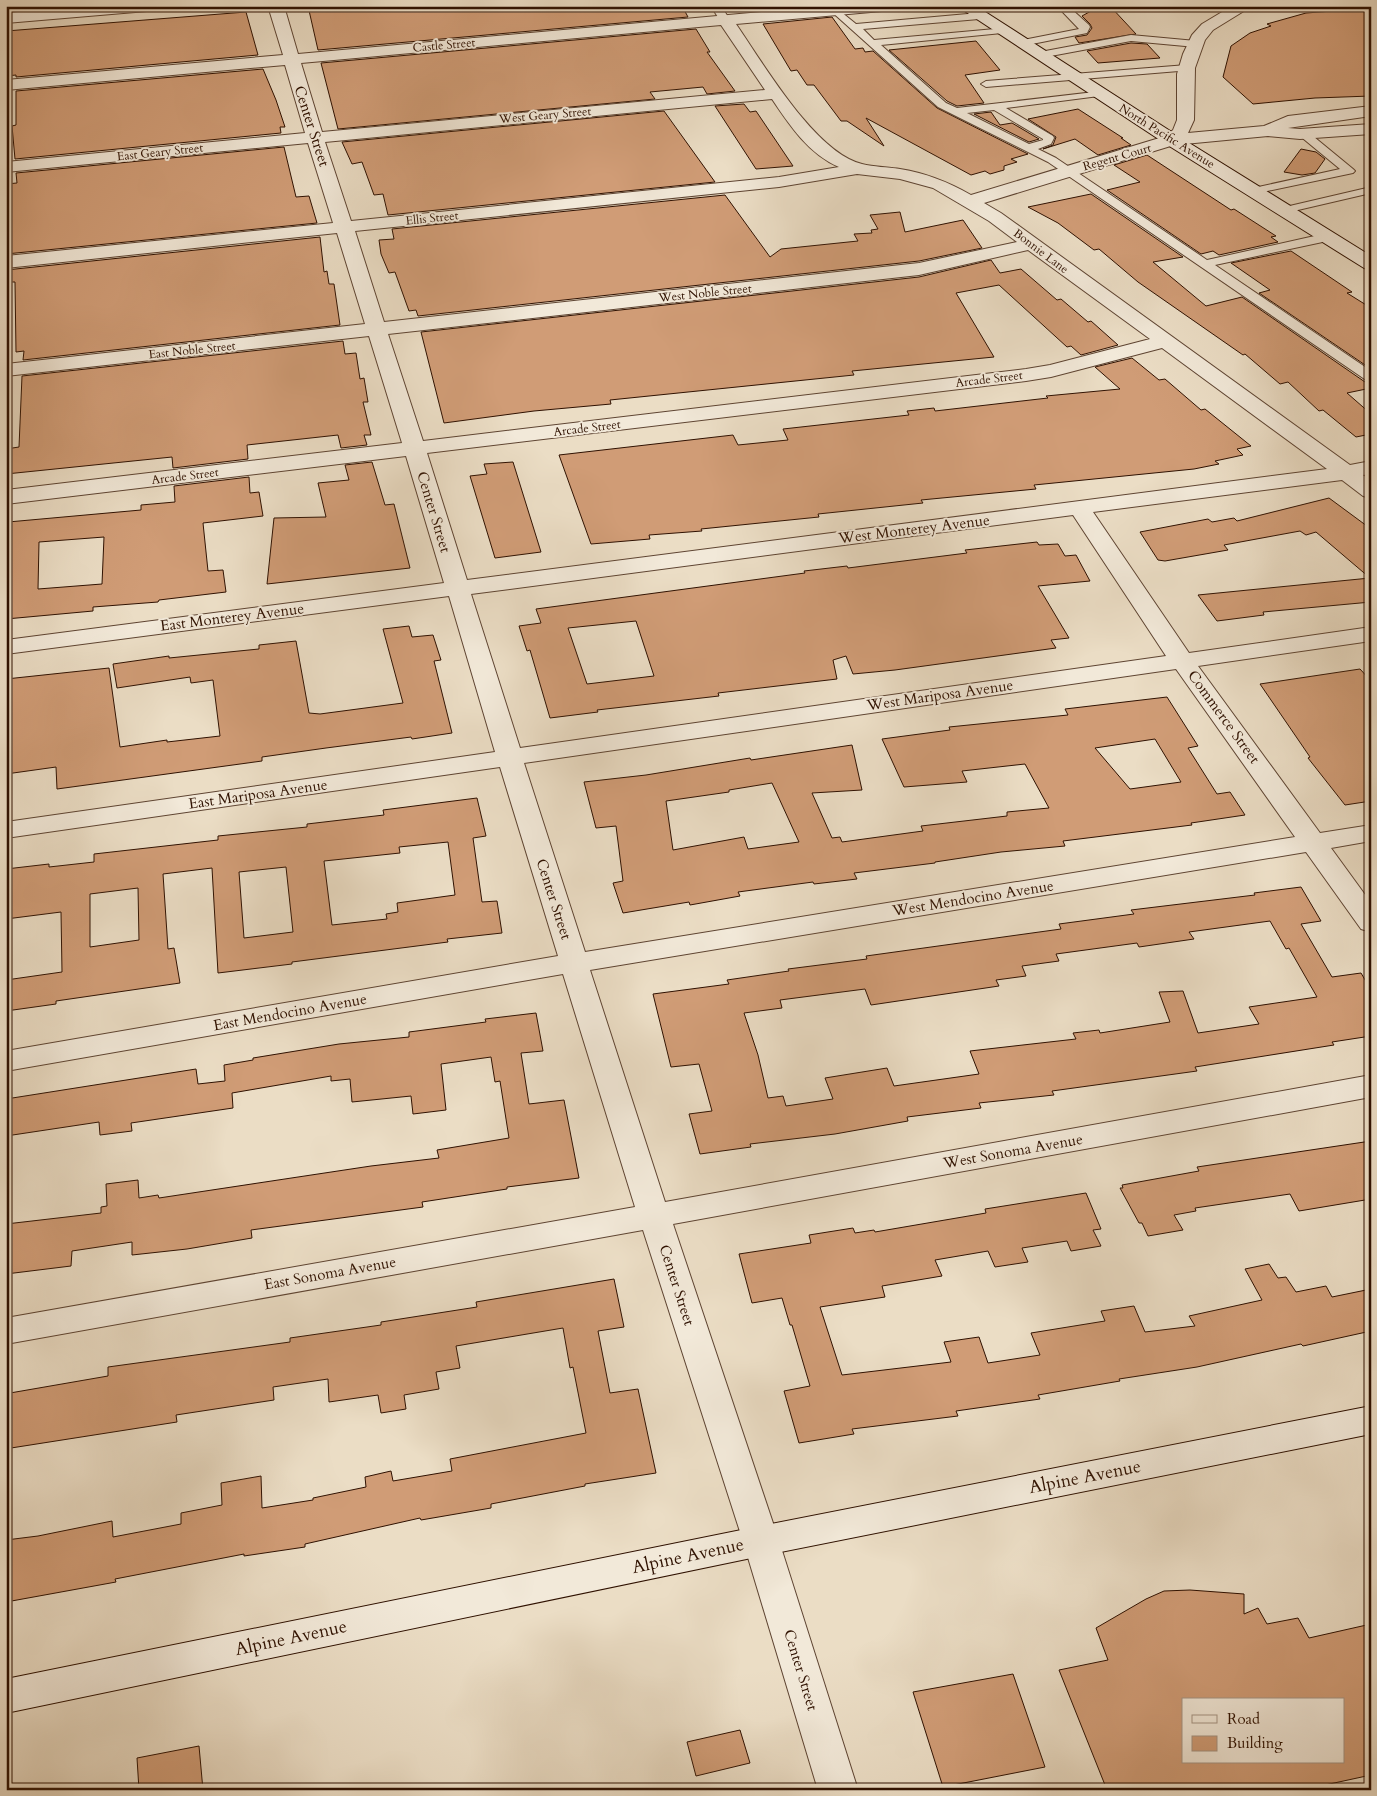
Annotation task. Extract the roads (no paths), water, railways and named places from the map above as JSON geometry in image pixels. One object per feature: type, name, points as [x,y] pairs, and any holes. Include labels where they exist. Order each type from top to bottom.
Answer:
[{"type":"street","points":[[6,18],[147,6]]},
{"type":"street","name":"Center Street","points":[[276,6],[290,59],[415,448],[509,757],[654,1216],[762,1541],[838,1790]]},
{"type":"street","name":"Castle Street","points":[[6,85],[290,59],[721,13],[835,10],[882,6]]},
{"type":"street","points":[[1172,140],[1183,132],[1188,110],[1185,80],[1190,55],[1204,30],[1244,6]]},
{"type":"street","name":"North Pacific Avenue","points":[[972,11],[1172,140],[1369,261]]},
{"type":"street","name":"Bonnie Lane","points":[[721,13],[798,125],[830,157],[857,169],[901,174],[938,184],[995,217],[1371,491]]},
{"type":"street","name":"West Geary Street","points":[[315,137],[776,94]]},
{"type":"street","name":"Regent Court","points":[[1268,132],[1288,121],[1371,111]]},
{"type":"street","name":"Regent Court","points":[[968,202],[1172,140],[1268,132],[1304,134],[1371,129]]},
{"type":"street","name":"East Geary Street","points":[[6,167],[315,137]]},
{"type":"street","name":"Ellis Street","points":[[6,262],[798,180],[857,169]]},
{"type":"street","name":"West Noble Street","points":[[377,330],[919,268],[1031,244]]},
{"type":"street","name":"East Noble Street","points":[[6,370],[377,330]]},
{"type":"street","name":"Arcade Street","points":[[6,497],[1034,373],[1125,354],[1164,342]]},
{"type":"street","name":"West Monterey Avenue","points":[[458,589],[1080,509],[1344,473],[1371,467]]},
{"type":"street","name":"Commerce Street","points":[[1080,509],[1162,633],[1371,923]]},
{"type":"street","name":"East Monterey Avenue","points":[[6,647],[458,589]]},
{"type":"street","name":"West Mariposa Avenue","points":[[509,757],[1371,634]]},
{"type":"street","name":"East Mariposa Avenue","points":[[6,830],[509,757]]},
{"type":"street","name":"West Mendocino Avenue","points":[[574,963],[1371,833]]},
{"type":"street","name":"East Mendocino Avenue","points":[[6,1061],[574,963]]},
{"type":"street","name":"West Sonoma Avenue","points":[[654,1216],[1371,1086]]},
{"type":"street","name":"East Sonoma Avenue","points":[[6,1331],[654,1216]]},
{"type":"street","name":"Alpine Avenue","points":[[6,1696],[762,1541],[1371,1420]]},
{"type":"lane","points":[[1022,43],[1083,31],[1085,27],[1062,6]]},
{"type":"lane","points":[[835,10],[942,105],[1052,160],[1371,377]]},
{"type":"lane","points":[[854,27],[972,11]]},
{"type":"lane","points":[[872,43],[1002,30]]},
{"type":"lane","points":[[1040,55],[1131,38],[1196,44]]},
{"type":"lane","points":[[986,84],[1187,68]]},
{"type":"lane","points":[[954,112],[1099,93]]},
{"type":"lane","points":[[996,107],[1049,138],[1047,142],[1028,148]]},
{"type":"lane","points":[[1253,190],[1349,171],[1304,134]]},
{"type":"lane","points":[[1285,210],[1371,190]]},
{"type":"lane","points":[[1205,264],[1328,237]]}]
